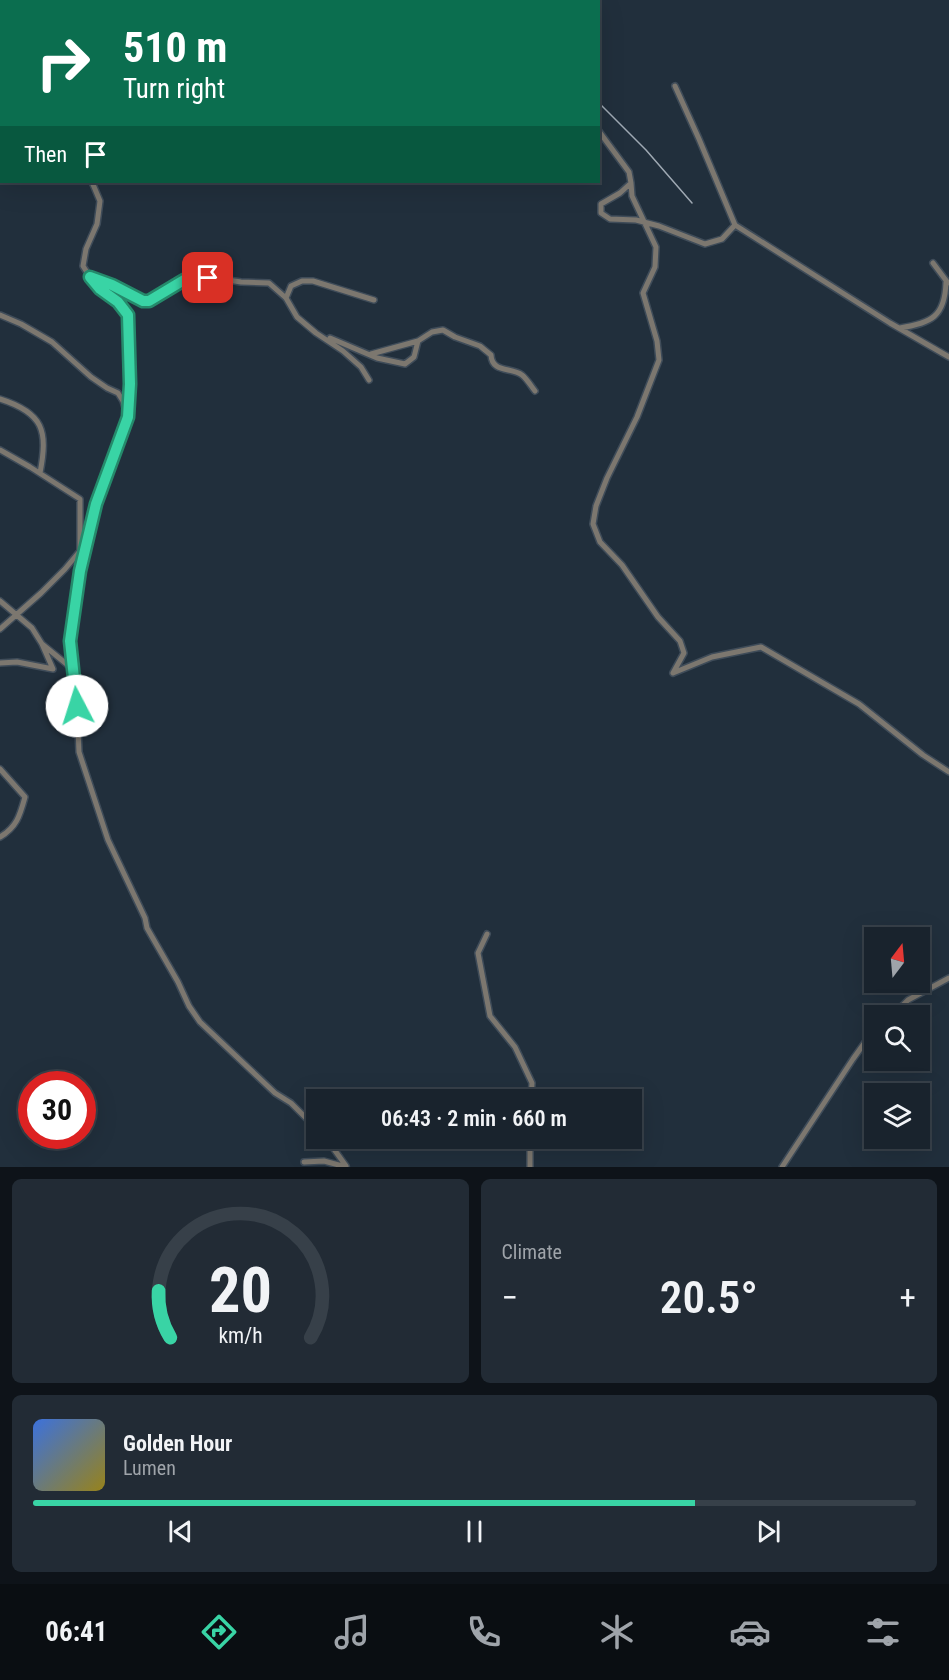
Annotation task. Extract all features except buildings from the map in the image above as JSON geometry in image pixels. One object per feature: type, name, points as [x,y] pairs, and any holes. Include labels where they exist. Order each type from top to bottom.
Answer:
[{"type":"street","points":[[675,86],[735,225],[949,357]]},
{"type":"street","points":[[600,132],[629,172],[632,196],[656,247],[655,267],[643,293],[657,341],[659,360],[638,417],[607,478],[597,506],[593,524],[600,542],[622,565],[658,617],[680,641],[684,653],[673,673],[711,657],[761,647],[860,704],[923,755],[949,772]]},
{"type":"street","points":[[92,183],[100,201],[97,224],[86,249],[82,266],[100,289],[118,302],[128,315],[130,384],[128,417],[96,504],[80,571],[70,641],[77,706],[78,752],[108,840],[145,918],[147,928],[178,981],[189,1006],[200,1022],[275,1093],[291,1103],[306,1118]]},
{"type":"street","points":[[631,183],[620,193],[601,204],[601,213],[610,219],[659,226],[705,244],[722,239],[735,225]]},
{"type":"street","points":[[900,328],[914,326],[932,319],[941,310],[948,283],[933,263]]},
{"type":"street","points":[[90,277],[143,301],[149,301],[184,280],[208,278],[269,283],[286,298],[297,317],[344,351],[361,367],[369,380]]},
{"type":"street","points":[[286,298],[291,286],[302,281],[313,282],[374,300]]},
{"type":"street","points":[[0,315],[52,342],[91,376],[117,393],[123,401],[128,417]]},
{"type":"street","points":[[369,355],[418,341],[432,332],[443,330],[480,346],[491,355],[491,361],[498,368],[511,370],[521,375],[535,391]]},
{"type":"street","points":[[315,332],[369,355],[405,364],[414,357],[418,341]]},
{"type":"street","points":[[0,399],[31,414],[40,424],[44,438],[44,454],[40,473]]},
{"type":"street","points":[[0,450],[80,499],[80,571]]},
{"type":"street","points":[[0,629],[17,616],[80,551]]},
{"type":"street","points":[[0,601],[32,628],[53,669],[17,662],[0,663]]},
{"type":"street","points":[[42,644],[69,666]]},
{"type":"street","points":[[0,769],[25,797],[19,820],[0,837]]},
{"type":"street","points":[[487,934],[478,953],[490,1016],[517,1051],[532,1083],[532,1089]]},
{"type":"street","points":[[903,1005],[949,978]]},
{"type":"street","points":[[782,1167],[864,1044]]},
{"type":"street","points":[[334,1149],[346,1167]]},
{"type":"street","points":[[530,1149],[530,1167]]},
{"type":"street","points":[[304,1162],[324,1161],[346,1167]]},
{"type":"railway","points":[[600,104],[646,150],[692,203]]},
{"type":"route","points":[[77,706],[70,641],[80,571],[96,504],[128,417],[130,384],[128,315],[118,302],[100,289],[90,277],[143,301],[149,301],[184,280],[208,278]]}]
